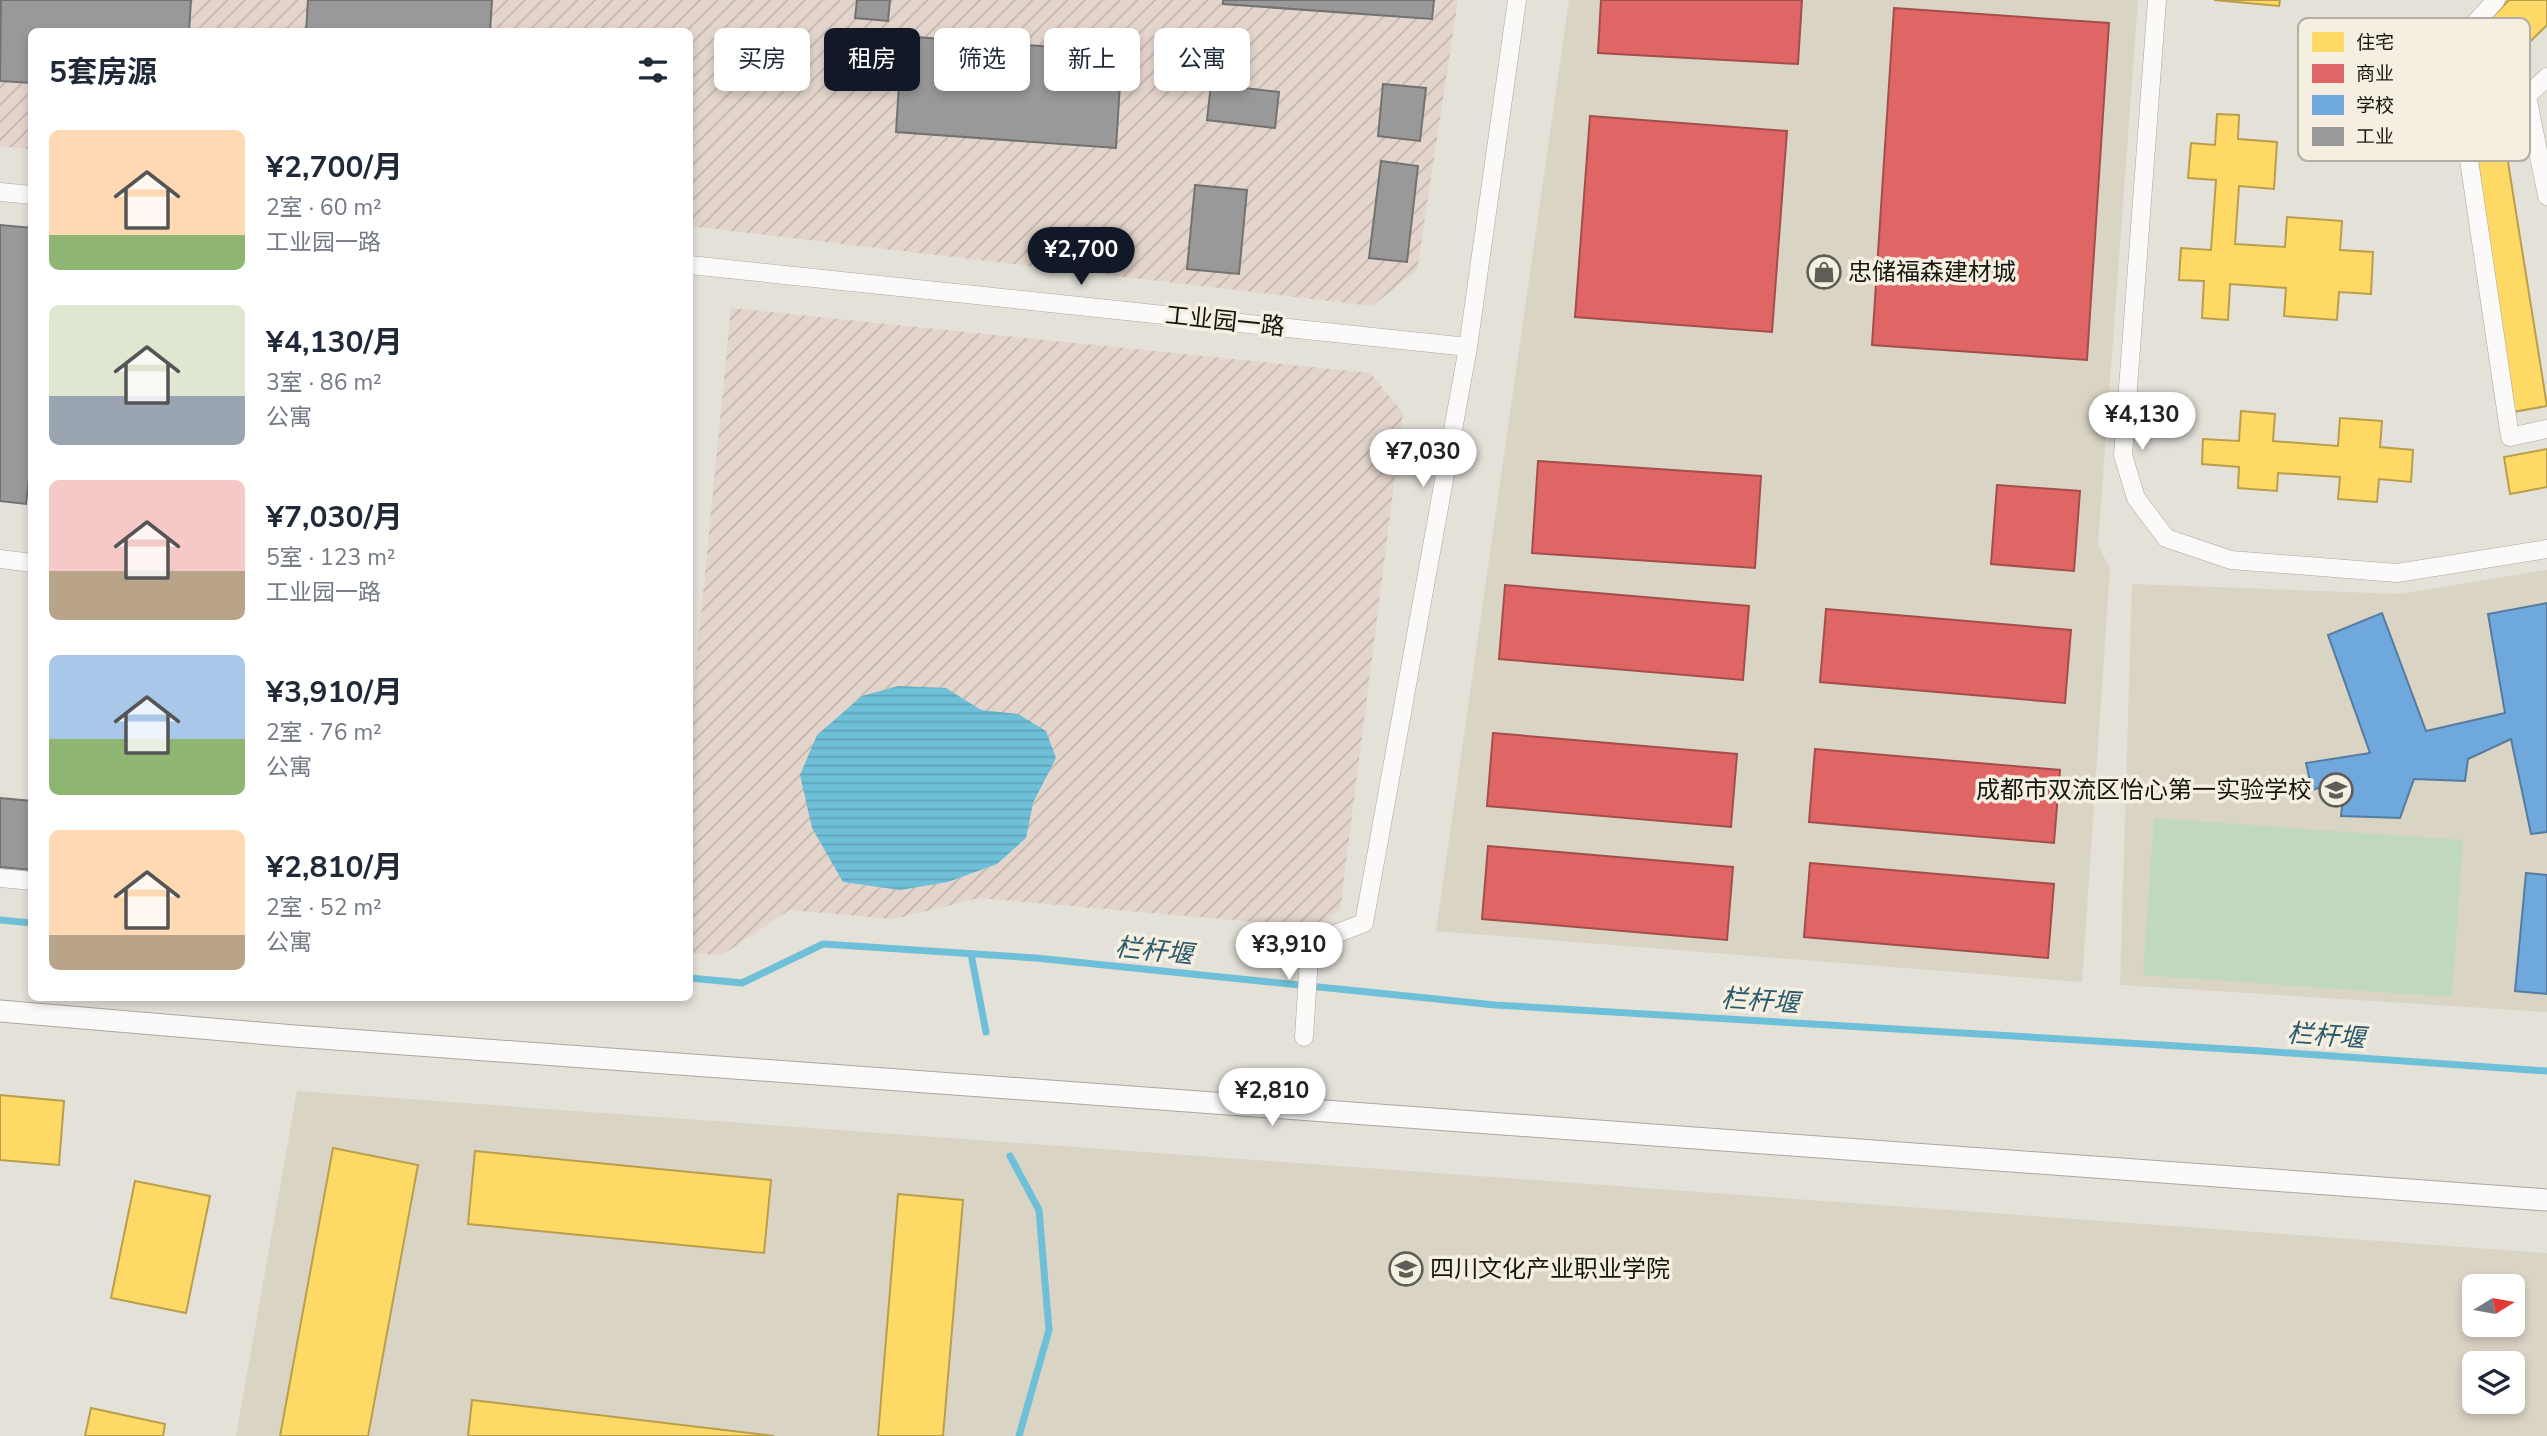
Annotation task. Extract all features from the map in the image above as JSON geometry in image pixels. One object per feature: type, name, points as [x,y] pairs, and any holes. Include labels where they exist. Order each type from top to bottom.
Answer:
[{"type":"street","points":[[1304,1037],[1309,959],[1322,939],[1364,923],[1468,347],[1517,0]]},
{"type":"street","points":[[2157,0],[2123,455],[2136,498],[2166,538],[2231,560],[2398,572],[2547,549]]},
{"type":"street","points":[[2479,18],[2496,0]]},
{"type":"street","points":[[2530,93],[2547,77]]},
{"type":"street","points":[[2530,111],[2547,196]]},
{"type":"street","points":[[2469,161],[2510,437],[2547,429]]},
{"type":"street","points":[[0,192],[28,195]]},
{"type":"street","name":"工业园一路","points":[[693,265],[1468,347]]},
{"type":"street","points":[[0,559],[28,562]]},
{"type":"street","points":[[0,878],[28,881]]},
{"type":"street","points":[[0,1011],[294,1036],[2547,1200]]},
{"type":"shaded area","points":[[0,0],[1458,0],[1417,270],[1372,306],[693,226],[693,28],[28,28],[28,149],[0,146]]},
{"type":"shaded area","name":"忠储福森建材城","points":[[1569,0],[2138,0],[2098,545],[2110,569],[2082,982],[1436,931]]},
{"type":"shaded area","points":[[731,308],[1370,373],[1403,413],[1340,910],[1315,927],[979,898],[894,919],[789,910],[722,955],[693,953],[693,696]]},
{"type":"shaded area","name":"成都市双流区怡心第一实验学校","points":[[2547,570],[2547,1012],[2120,985],[2132,584],[2399,594]]},
{"type":"shaded area","name":"四川文化产业职业学院","points":[[297,1091],[2547,1253],[2547,1436],[236,1436]]},
{"type":"green space","points":[[2154,818],[2463,840],[2452,997],[2143,975]]},
{"type":"water","points":[[898,686],[946,688],[981,710],[1018,714],[1046,731],[1056,758],[1033,803],[1026,838],[997,864],[948,882],[900,890],[843,882],[812,828],[800,775],[817,735],[862,696]]},
{"type":"building: 住宅","points":[[2214,0],[2280,0],[2279,6]]},
{"type":"building: 住宅","points":[[2509,0],[2547,0],[2547,25],[2530,42],[2530,18],[2491,18]]},
{"type":"building: 住宅","points":[[2217,114],[2239,115],[2238,139],[2277,142],[2274,189],[2239,186],[2235,244],[2285,247],[2287,217],[2342,221],[2340,250],[2373,252],[2371,294],[2339,292],[2337,320],[2284,316],[2286,288],[2230,284],[2228,320],[2202,318],[2204,281],[2179,280],[2181,248],[2211,250],[2216,180],[2188,178],[2191,143],[2215,145]]},
{"type":"building: 住宅","points":[[2474,161],[2508,161],[2547,406],[2513,412]]},
{"type":"building: 住宅","points":[[2241,411],[2275,414],[2273,441],[2338,446],[2340,418],[2382,421],[2380,447],[2413,450],[2411,482],[2379,479],[2377,502],[2338,499],[2340,477],[2278,473],[2277,491],[2238,488],[2239,467],[2202,464],[2203,439],[2239,441]]},
{"type":"building: 住宅","points":[[2547,449],[2547,487],[2510,494],[2504,457]]},
{"type":"building: 住宅","points":[[0,1095],[64,1101],[59,1165],[0,1160]]},
{"type":"building: 住宅","points":[[333,1148],[418,1165],[368,1436],[280,1436]]},
{"type":"building: 住宅","points":[[475,1151],[771,1180],[764,1253],[468,1224]]},
{"type":"building: 住宅","points":[[135,1181],[210,1196],[186,1313],[111,1298]]},
{"type":"building: 住宅","points":[[898,1194],[963,1200],[943,1436],[878,1436]]},
{"type":"building: 住宅","points":[[472,1400],[774,1436],[468,1436]]},
{"type":"building: 住宅","points":[[91,1408],[165,1424],[163,1436],[85,1436]]},
{"type":"building: 商业","points":[[1601,0],[1802,0],[1798,64],[1598,53]]},
{"type":"building: 商业","points":[[1894,8],[2109,23],[2087,360],[1872,345]]},
{"type":"building: 商业","points":[[1590,116],[1787,131],[1772,332],[1575,317]]},
{"type":"building: 商业","points":[[1538,461],[1761,476],[1755,568],[1532,553]]},
{"type":"building: 商业","points":[[1997,485],[2080,491],[2074,571],[1991,564]]},
{"type":"building: 商业","points":[[1505,585],[1749,606],[1743,680],[1499,659]]},
{"type":"building: 商业","points":[[1826,609],[2071,630],[2065,703],[1820,682]]},
{"type":"building: 商业","points":[[1493,733],[1737,754],[1731,827],[1487,806]]},
{"type":"building: 商业","points":[[1815,749],[2060,770],[2054,843],[1809,822]]},
{"type":"building: 商业","points":[[1488,846],[1733,867],[1727,940],[1482,919]]},
{"type":"building: 商业","points":[[1810,863],[2054,884],[2048,958],[1804,937]]},
{"type":"building: 学校","points":[[2547,603],[2547,832],[2531,834],[2511,739],[2468,759],[2465,781],[2414,779],[2400,818],[2341,816],[2345,780],[2312,790],[2306,763],[2370,753],[2328,635],[2382,613],[2426,731],[2505,713],[2488,614]]},
{"type":"building: 学校","points":[[2526,873],[2547,875],[2547,994],[2515,991]]},
{"type":"building: 工业","points":[[1,0],[191,0],[189,28],[28,28],[28,83],[0,81]]},
{"type":"building: 工业","points":[[308,0],[492,0],[490,28],[306,28]]},
{"type":"building: 工业","points":[[857,0],[890,0],[888,21],[855,18]]},
{"type":"building: 工业","points":[[1223,0],[1434,0],[1432,19],[1223,4]]},
{"type":"building: 工业","points":[[920,37],[934,38],[934,91],[1030,91],[1030,45],[1044,46],[1044,91],[1120,91],[1116,148],[896,132],[899,91],[920,91]]},
{"type":"building: 工业","points":[[1383,84],[1426,88],[1420,141],[1378,136]]},
{"type":"building: 工业","points":[[1250,89],[1279,92],[1275,128],[1207,120],[1210,91],[1250,91]]},
{"type":"building: 工业","points":[[1381,161],[1418,166],[1407,262],[1369,258]]},
{"type":"building: 工业","points":[[1195,185],[1247,190],[1239,274],[1187,269]]},
{"type":"building: 工业","points":[[0,225],[28,228],[28,487],[26,504],[0,501]]},
{"type":"building: 工业","points":[[0,798],[28,801],[28,870],[0,867]]},
{"type":"waterway","name":"栏杆堰","points":[[0,920],[28,923]]},
{"type":"waterway","name":"栏杆堰","points":[[693,978],[742,983],[823,944],[1036,958],[1495,1005],[2547,1071]]},
{"type":"waterway","name":"栏杆堰","points":[[971,954],[986,1032]]},
{"type":"waterway","name":"栏杆堰","points":[[1010,1156],[1039,1210],[1049,1330],[1019,1436]]},
{"type":"place","name":"忠储福森建材城","points":[[1824,272]]},
{"type":"place","name":"成都市双流区怡心第一实验学校","points":[[2336,790]]},
{"type":"place","name":"四川文化产业职业学院","points":[[1406,1269]]}]
